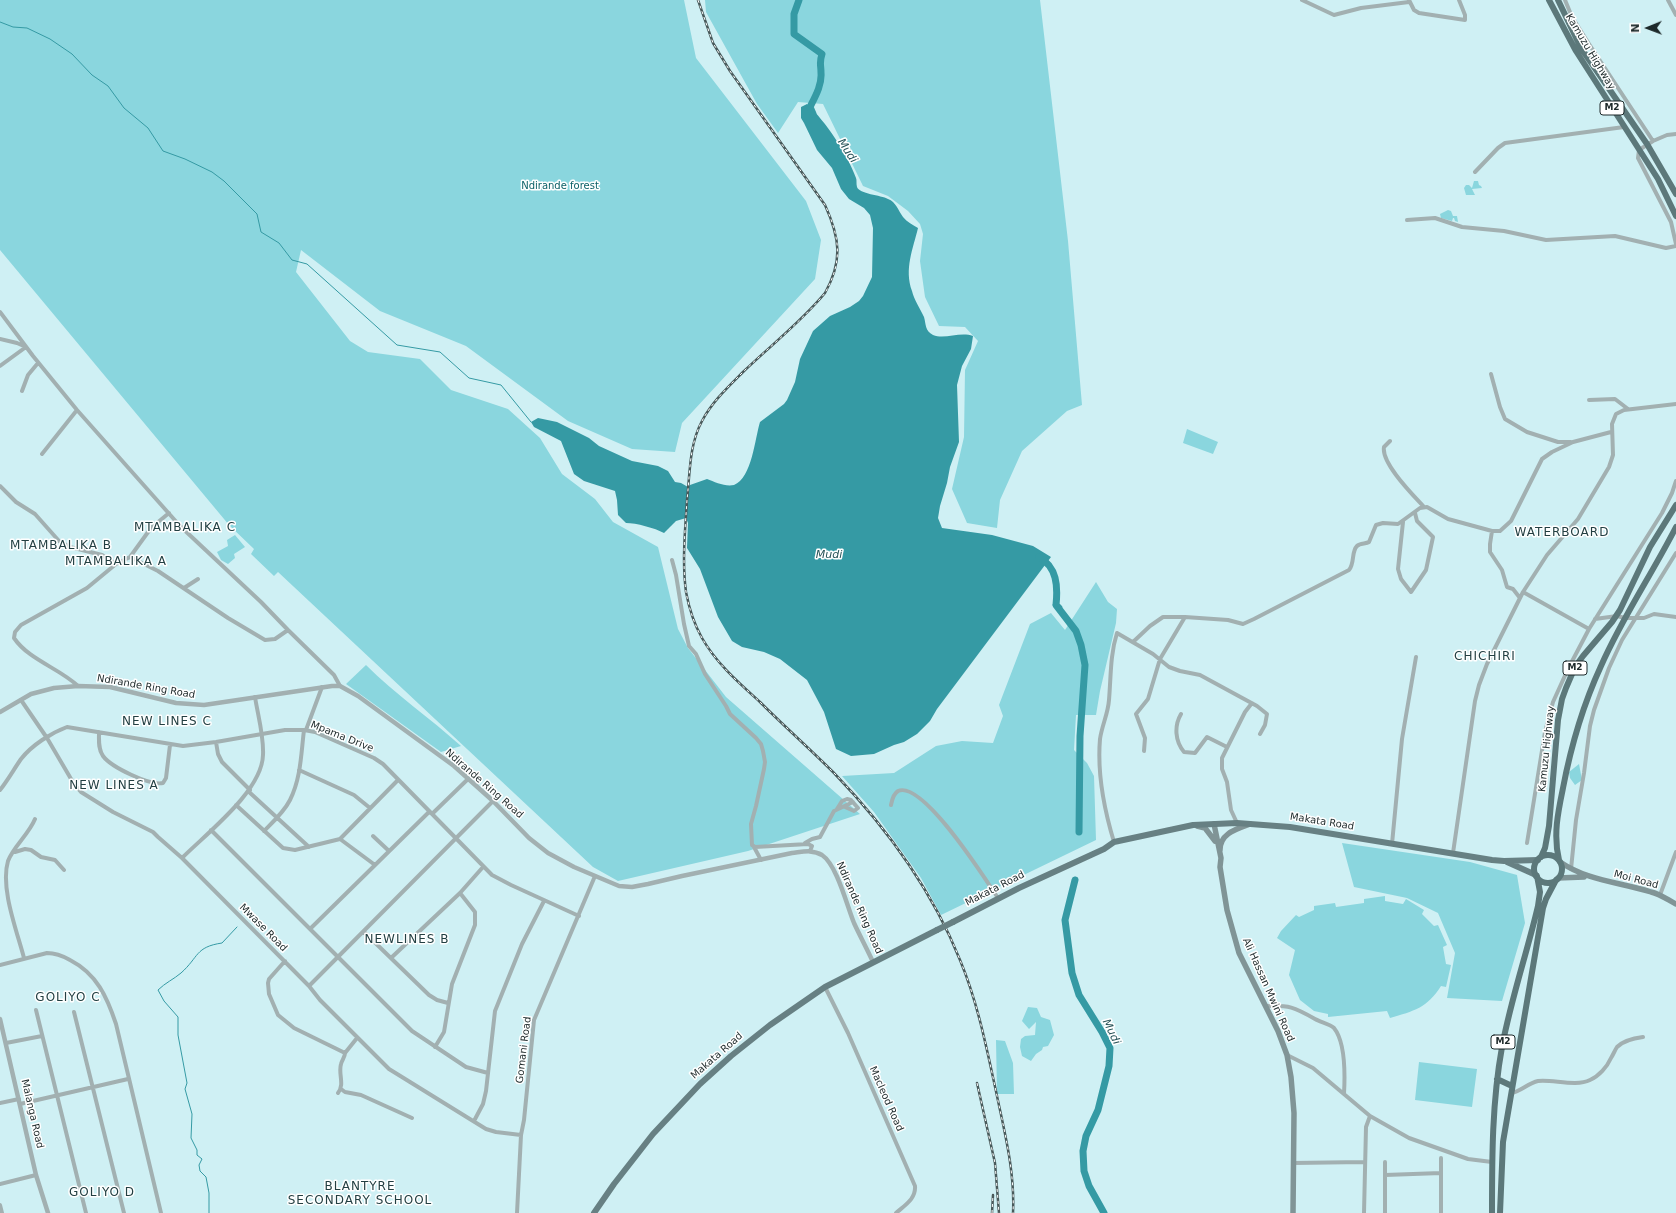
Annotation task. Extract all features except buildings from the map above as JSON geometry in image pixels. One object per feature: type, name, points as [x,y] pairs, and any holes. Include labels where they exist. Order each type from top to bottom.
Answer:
[{"type":"highway","name":"Kamuzu Highway","points":[[1549,0],[1576,51],[1658,179],[1676,216]]},
{"type":"highway","name":"Kamuzu Highway","points":[[1558,0],[1581,48],[1650,143],[1676,194]]},
{"type":"highway","name":"Kamuzu Highway","points":[[1540,858],[1545,848],[1549,826],[1558,720],[1562,699],[1573,672],[1583,656],[1617,616],[1650,547],[1676,505]]},
{"type":"highway","name":"Kamuzu Highway","points":[[1560,861],[1556,845],[1555,829],[1567,767],[1584,708],[1601,666],[1676,527]]},
{"type":"highway","points":[[1540,858],[1550,855],[1560,861]]},
{"type":"highway","name":"M2","points":[[1492,1213],[1493,1122],[1497,1079],[1507,1023],[1538,906],[1540,892],[1535,864],[1540,858]]},
{"type":"highway","name":"M2","points":[[1500,1213],[1503,1142],[1512,1086],[1543,908],[1546,898],[1562,870],[1560,861]]},
{"type":"highway","points":[[1536,875],[1548,883],[1557,879]]},
{"type":"highway","points":[[1497,1079],[1512,1086]]},
{"type":"main road","name":"Makata Road","points":[[594,1213],[614,1184],[653,1134],[700,1084],[731,1056],[770,1025],[825,987],[998,898],[1068,864],[1104,849],[1114,842],[1193,825],[1237,823],[1290,827],[1504,861],[1540,858]]},
{"type":"main road","name":"Ali Hassan Mwini Road","points":[[1214,824],[1217,845],[1221,858],[1220,867],[1232,931],[1239,953],[1278,1031],[1287,1055],[1291,1077],[1294,1113],[1292,1213]]},
{"type":"main road","points":[[1221,858],[1220,846],[1227,834],[1233,830],[1252,824]]},
{"type":"main road","points":[[1193,825],[1205,828],[1217,845]]},
{"type":"main road","name":"Makata Road","points":[[1504,861],[1536,875]]},
{"type":"main road","points":[[1560,861],[1571,869],[1590,877]]},
{"type":"main road","points":[[1557,879],[1573,876],[1590,877]]},
{"type":"main road","name":"Moi Road","points":[[1590,877],[1651,892],[1676,904]]},
{"type":"street","points":[[1302,0],[1334,15],[1361,8],[1409,1],[1414,10],[1419,13],[1465,20],[1465,14],[1459,0]]},
{"type":"street","points":[[1565,0],[1572,17],[1650,143]]},
{"type":"street","points":[[1668,0],[1676,15]]},
{"type":"street","points":[[1475,172],[1498,148],[1505,144],[1624,127]]},
{"type":"street","points":[[1407,220],[1435,218],[1462,227],[1504,231],[1546,240],[1615,236],[1666,248],[1676,245],[1671,222],[1638,158],[1639,150],[1650,143],[1667,135],[1676,134]]},
{"type":"street","points":[[0,312],[38,363],[77,410],[192,540],[262,602],[334,675],[340,686]]},
{"type":"street","points":[[0,339],[26,347]]},
{"type":"street","points":[[0,366],[26,347]]},
{"type":"street","points":[[22,391],[28,375],[38,363]]},
{"type":"street","points":[[1490,374],[1505,419],[1527,432],[1558,442],[1573,442]]},
{"type":"street","points":[[1589,400],[1615,399],[1628,409]]},
{"type":"street","points":[[1453,853],[1475,701],[1479,685],[1497,642],[1523,592],[1547,555],[1578,519],[1609,467],[1613,455],[1611,432],[1612,424],[1616,414],[1628,409],[1676,404]]},
{"type":"street","points":[[42,454],[77,410]]},
{"type":"street","points":[[1390,441],[1384,447],[1385,457],[1406,488],[1424,507],[1430,508],[1448,519],[1496,532],[1502,530],[1511,521],[1542,459],[1552,452],[1573,442],[1611,432]]},
{"type":"street","points":[[1527,843],[1547,720],[1560,685],[1589,629],[1662,513],[1676,481]]},
{"type":"street","points":[[0,486],[16,502],[35,514],[59,541],[70,546],[102,554],[116,564]]},
{"type":"street","points":[[1133,642],[1150,626],[1163,617],[1228,620],[1243,624],[1249,622],[1349,570],[1353,565],[1355,548],[1358,544],[1369,542],[1376,525],[1383,523],[1398,524],[1424,507]]},
{"type":"street","points":[[78,686],[71,679],[27,652],[14,639],[14,635],[21,625],[86,588],[116,564],[130,557],[151,528],[169,513]]},
{"type":"street","points":[[1403,522],[1398,569],[1401,579],[1411,592],[1426,570],[1433,537],[1418,520],[1415,513]]},
{"type":"street","points":[[1492,532],[1490,552],[1502,570],[1507,587],[1513,589],[1520,598]]},
{"type":"street","points":[[1571,869],[1576,820],[1590,726],[1594,710],[1609,668],[1622,640],[1676,553]]},
{"type":"street","points":[[130,557],[158,571],[228,618],[265,640],[275,639],[288,630]]},
{"type":"street","points":[[672,560],[689,646],[696,654],[705,674],[730,714],[761,744],[765,762],[764,770],[756,806],[750,824],[751,843],[761,860]]},
{"type":"street","points":[[184,588],[198,579]]},
{"type":"street","points":[[1523,592],[1589,629]]},
{"type":"street","points":[[1595,619],[1617,616],[1626,618],[1644,618],[1654,614],[1676,617]]},
{"type":"street","points":[[1144,751],[1145,738],[1136,714],[1148,699],[1160,659],[1185,618]]},
{"type":"street","points":[[1114,842],[1103,799],[1100,738],[1109,702],[1113,646],[1117,633],[1160,659],[1175,670],[1200,675],[1252,703],[1267,714],[1265,725],[1260,734]]},
{"type":"street","points":[[1392,844],[1402,739],[1416,657]]},
{"type":"street","name":"Ndirande Ring Road","points":[[0,712],[21,700],[42,691],[78,686],[110,687],[176,702],[204,705],[322,687],[340,686],[358,696],[454,766],[493,801],[530,838],[548,853],[619,886],[632,887],[792,853],[810,851],[822,855],[833,869],[854,922],[873,962]]},
{"type":"street","points":[[264,831],[290,800],[299,770],[305,730],[322,687]]},
{"type":"street","points":[[182,858],[236,805],[257,778],[263,755],[255,697]]},
{"type":"street","name":"Mwase Road","points":[[21,700],[47,738],[66,774],[81,792],[113,812],[153,832],[182,858],[285,961],[320,1000],[389,1069],[486,1129],[496,1132],[521,1135]]},
{"type":"street","points":[[1237,823],[1231,810],[1228,782],[1222,769],[1222,758],[1252,703]]},
{"type":"street","points":[[1181,714],[1176,727],[1178,739],[1184,752],[1195,753],[1207,737],[1227,748]]},
{"type":"street","name":"Mpama Drive","points":[[0,790],[23,757],[47,738],[59,730],[67,727],[170,745],[191,746],[285,730],[305,730],[315,732],[374,758],[383,764],[457,838],[483,867],[500,880],[579,916]]},
{"type":"street","points":[[99,732],[100,750],[105,758],[132,774],[158,784],[162,783],[166,778],[170,745]]},
{"type":"street","points":[[216,742],[218,754],[222,762],[276,818],[309,847]]},
{"type":"street","points":[[299,770],[354,794],[370,808]]},
{"type":"street","points":[[310,929],[389,851],[468,779]]},
{"type":"street","points":[[236,805],[285,849],[295,850],[340,839],[398,780]]},
{"type":"street","points":[[891,804],[894,795],[899,791],[918,796],[941,818],[998,898]]},
{"type":"street","points":[[805,844],[812,839],[820,837],[830,817],[845,799],[849,798],[858,806],[857,810],[845,807]]},
{"type":"street","points":[[309,986],[493,801]]},
{"type":"street","points":[[837,809],[845,807],[853,802]]},
{"type":"street","points":[[24,958],[8,899],[6,888],[6,868],[9,860],[27,834],[35,819]]},
{"type":"street","points":[[210,830],[412,1031],[466,1067],[488,1073]]},
{"type":"street","points":[[373,836],[389,851]]},
{"type":"street","points":[[340,839],[375,865]]},
{"type":"street","points":[[753,846],[805,844],[812,846],[810,851]]},
{"type":"street","points":[[14,852],[25,849],[30,850],[41,857],[55,860],[64,870]]},
{"type":"street","points":[[1660,895],[1676,852]]},
{"type":"street","points":[[391,958],[460,893],[483,867]]},
{"type":"street","name":"Gomani Road","points":[[517,1213],[521,1135],[524,1120],[534,1020],[595,876]]},
{"type":"street","points":[[435,1047],[444,1032],[452,984],[475,925],[475,912],[460,893]]},
{"type":"street","points":[[474,1121],[483,1104],[488,1073],[494,1011],[522,944],[544,900]]},
{"type":"street","points":[[364,932],[429,995],[438,1000],[448,1002]]},
{"type":"street","points":[[0,965],[24,958],[47,953],[55,953],[89,972],[96,980],[110,1005],[121,1043],[128,1079],[140,1121],[161,1213]]},
{"type":"street","points":[[285,961],[269,979],[268,983],[269,994],[278,1015],[294,1028],[345,1052]]},
{"type":"street","name":"Macleod Road","points":[[825,987],[848,1033],[915,1186],[912,1199],[896,1213]]},
{"type":"street","points":[[1266,1006],[1285,1005],[1299,1010],[1333,1027],[1340,1042],[1344,1066],[1344,1094]]},
{"type":"street","points":[[36,1010],[86,1213]]},
{"type":"street","points":[[74,1012],[124,1213]]},
{"type":"street","name":"Malanga Road","points":[[0,1019],[36,1175],[48,1213]]},
{"type":"street","points":[[6,1043],[42,1036]]},
{"type":"street","points":[[1511,1094],[1517,1093],[1521,1089],[1538,1081],[1573,1082],[1590,1080],[1601,1072],[1609,1062],[1617,1047],[1636,1038],[1643,1037]]},
{"type":"street","points":[[357,1038],[345,1052],[340,1067],[339,1091],[361,1095],[412,1118]]},
{"type":"street","points":[[1287,1055],[1313,1068],[1370,1116],[1409,1138],[1468,1159],[1492,1162]]},
{"type":"street","points":[[20,1104],[128,1079]]},
{"type":"street","points":[[0,1103],[19,1099]]},
{"type":"street","points":[[1364,1213],[1366,1127],[1370,1116]]},
{"type":"street","points":[[1441,1158],[1441,1213]]},
{"type":"street","points":[[1293,1163],[1364,1162]]},
{"type":"street","points":[[1385,1162],[1385,1213]]},
{"type":"street","points":[[1385,1175],[1441,1173]]},
{"type":"street","points":[[0,1184],[36,1175]]},
{"type":"street","points":[[0,1205],[2,1213]]},
{"type":"green space","name":"Ndirande forest","points":[[0,0],[684,0],[696,58],[806,201],[821,240],[815,279],[682,423],[675,452],[632,449],[568,421],[466,346],[380,311],[301,250],[296,272],[350,341],[368,352],[420,359],[451,390],[508,409],[540,438],[562,474],[595,499],[613,522],[658,547],[678,629],[688,648],[726,697],[860,814],[748,851],[618,881],[593,867],[278,572],[274,576],[251,554],[254,549],[229,525],[0,250]]},
{"type":"green space","points":[[705,0],[1040,0],[1068,241],[1082,405],[1067,411],[1022,451],[1000,500],[997,528],[967,523],[952,489],[964,437],[965,370],[978,341],[965,327],[939,326],[925,297],[920,261],[923,234],[920,224],[908,211],[888,196],[863,186],[823,104],[798,102],[778,133],[757,104],[706,12]]},
{"type":"green space","points":[[1474,181],[1478,181],[1482,188],[1472,189],[1475,195],[1466,195],[1464,188],[1466,185],[1469,185],[1472,188]]},
{"type":"green space","points":[[1448,210],[1451,211],[1453,216],[1457,216],[1458,222],[1455,221],[1454,218],[1452,221],[1441,218],[1440,214]]},
{"type":"green space","points":[[1187,429],[1218,442],[1213,454],[1183,443]]},
{"type":"green space","points":[[235,535],[245,547],[234,554],[235,558],[228,564],[221,560],[217,552],[228,546],[227,540]]},
{"type":"green space","points":[[1096,582],[1108,602],[1117,609],[1116,623],[1096,715],[1076,715],[1074,750],[1087,763],[1094,776],[1096,840],[941,915],[921,878],[874,812],[842,776],[894,773],[936,746],[962,741],[993,743],[1003,716],[999,705],[1030,624],[1051,613],[1065,630]]},
{"type":"green space","points":[[366,665],[461,746],[441,752],[346,684]]},
{"type":"green space","points":[[1579,764],[1582,780],[1575,785],[1570,778],[1569,772]]},
{"type":"green space","points":[[1342,843],[1470,862],[1517,875],[1525,923],[1502,1001],[1447,998],[1455,953],[1438,913],[1407,898],[1354,887]]},
{"type":"green space","points":[[1385,896],[1385,901],[1403,904],[1406,899],[1424,910],[1422,914],[1434,926],[1438,925],[1447,945],[1443,947],[1446,964],[1451,965],[1446,987],[1441,986],[1425,1004],[1419,1008],[1390,1018],[1387,1011],[1328,1017],[1328,1014],[1314,1011],[1300,1000],[1289,975],[1295,950],[1277,938],[1281,931],[1296,915],[1299,917],[1314,910],[1314,906],[1335,903],[1336,907],[1364,903],[1364,899]]},
{"type":"green space","points":[[1028,1007],[1037,1008],[1041,1017],[1050,1020],[1054,1035],[1048,1046],[1043,1047],[1031,1061],[1022,1056],[1020,1047],[1021,1039],[1025,1036],[1035,1035],[1036,1022],[1029,1029],[1022,1021]]},
{"type":"green space","points":[[996,1040],[1005,1041],[1013,1063],[1014,1094],[997,1094]]},
{"type":"green space","points":[[1419,1062],[1477,1069],[1472,1107],[1415,1100]]},
{"type":"water","name":"Mudi","points":[[807,104],[842,148],[852,168],[857,187],[866,193],[891,200],[903,217],[918,228],[910,259],[909,275],[913,294],[924,317],[928,331],[933,335],[942,337],[963,334],[973,336],[971,349],[962,366],[957,385],[959,442],[950,467],[940,506],[938,518],[942,528],[992,535],[1033,546],[1051,557],[937,709],[930,721],[917,734],[904,742],[874,754],[851,756],[836,749],[824,712],[807,680],[780,659],[764,652],[742,647],[732,641],[718,617],[700,569],[687,548],[688,523],[686,518],[676,521],[664,533],[645,526],[626,523],[618,515],[615,491],[584,481],[574,474],[561,441],[534,427],[531,422],[538,418],[557,422],[589,438],[599,446],[632,461],[658,466],[668,471],[675,482],[681,483],[688,487],[707,479],[727,485],[734,485],[740,481],[749,466],[760,422],[784,404],[787,400],[795,382],[800,359],[813,331],[830,316],[859,301],[872,277],[873,228],[870,215],[864,208],[849,199],[841,189],[832,168],[817,150],[801,118],[801,107]]},
{"type":"waterway","name":"Mudi","points":[[799,0],[794,14],[794,34],[822,54],[820,62],[821,77],[818,91],[810,107],[813,114]]},
{"type":"waterway","points":[[0,22],[13,27],[27,28],[50,39],[72,54],[92,75],[108,86],[124,108],[148,128],[163,151],[185,159],[212,172],[224,181],[257,214],[261,232],[279,243],[292,260],[307,264],[397,345],[440,352],[469,378],[501,385],[531,422]]},
{"type":"waterway","points":[[1039,557],[1050,566],[1053,572],[1057,591],[1056,605],[1059,608]]},
{"type":"waterway","name":"Mudi","points":[[1056,605],[1076,631],[1081,645],[1085,665],[1080,736],[1079,832]]},
{"type":"waterway","name":"Mudi","points":[[1075,880],[1065,920],[1072,973],[1079,995],[1110,1048],[1109,1066],[1098,1110],[1086,1136],[1083,1151],[1084,1171],[1089,1186],[1104,1213]]},
{"type":"waterway","points":[[209,1213],[209,1193],[206,1177],[200,1171],[199,1165],[202,1159],[197,1155],[197,1150],[191,1138],[192,1114],[185,1089],[187,1083],[178,1035],[178,1017],[164,1001],[158,990],[181,973],[202,950],[222,943],[237,927]]},
{"type":"railway","points":[[698,0],[713,43],[730,71],[825,205],[834,228],[837,260],[835,270],[825,293],[796,324],[753,362],[726,389],[715,401],[698,430],[692,450],[685,535],[685,581],[689,604],[699,633],[714,656],[736,680],[834,773],[872,815],[906,860],[936,909],[960,960],[982,1027],[1009,1154],[1013,1213]]},
{"type":"railway","points":[[977,1083],[995,1163],[999,1213]]},
{"type":"railway","points":[[992,1213],[993,1195]]},
{"type":"district","name":"MTAMBALIKA C","points":[[185,528]]},
{"type":"district","name":"WATERBOARD","points":[[1562,533]]},
{"type":"district","name":"MTAMBALIKA B","points":[[61,546]]},
{"type":"district","name":"MTAMBALIKA A","points":[[116,562]]},
{"type":"district","name":"CHICHIRI","points":[[1485,657]]},
{"type":"district","name":"NEW LINES C","points":[[167,722]]},
{"type":"district","name":"NEW LINES A","points":[[114,786]]},
{"type":"district","name":"NEWLINES B","points":[[407,940]]},
{"type":"district","name":"GOLIYO C","points":[[68,998]]},
{"type":"district","name":"GOLIYO D","points":[[102,1193]]},
{"type":"district","name":"BLANTYRE SECONDARY SCHOOL","points":[[360,1194]]}]
